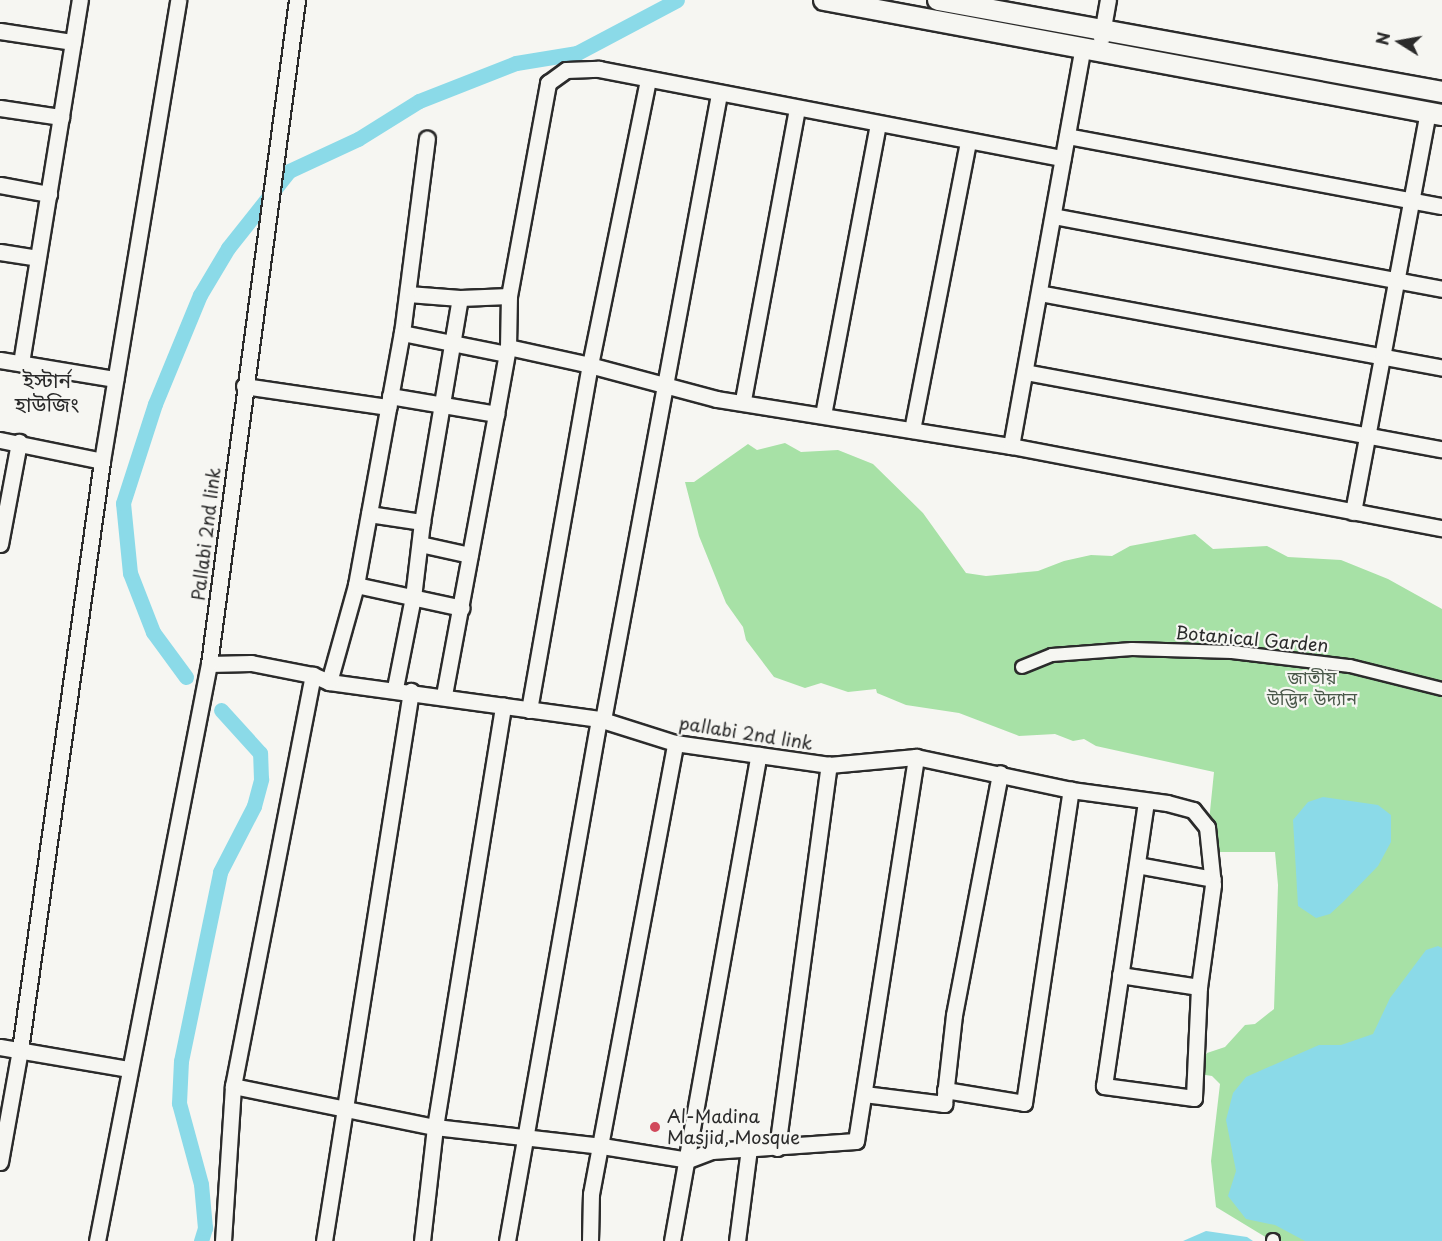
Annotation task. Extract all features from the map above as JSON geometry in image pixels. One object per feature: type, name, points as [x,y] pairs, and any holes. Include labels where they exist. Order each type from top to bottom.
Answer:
[{"type":"street","points":[[21,363],[80,0]]},
{"type":"street","points":[[0,1162],[20,1050],[102,460],[178,0]]},
{"type":"street","name":"Pallabi 2nd link","points":[[97,1241],[209,664],[244,386],[267,242],[297,0]]},
{"type":"street","points":[[824,0],[1435,114],[1411,200],[1353,512]]},
{"type":"street","points":[[938,0],[1442,92]]},
{"type":"street","points":[[1011,446],[1067,136],[1091,49],[1102,30],[1108,0]]},
{"type":"street","points":[[0,31],[74,42]]},
{"type":"street","points":[[444,696],[462,608],[507,350],[509,296],[548,83],[566,70],[599,69],[719,94],[1063,158]]},
{"type":"street","points":[[529,710],[591,365],[648,80]]},
{"type":"street","points":[[507,1241],[523,1139],[719,94]]},
{"type":"street","points":[[0,108],[61,117]]},
{"type":"street","points":[[743,400],[797,108]]},
{"type":"street","points":[[823,415],[878,124]]},
{"type":"street","points":[[1067,136],[1442,206]]},
{"type":"street","points":[[329,682],[356,585],[402,333],[427,139]]},
{"type":"street","points":[[912,430],[968,141]]},
{"type":"street","points":[[0,185],[49,194]]},
{"type":"street","points":[[1053,216],[1442,289]]},
{"type":"street","points":[[0,252],[38,258]]},
{"type":"street","points":[[1039,293],[1442,368]]},
{"type":"street","points":[[408,294],[460,298],[509,296]]},
{"type":"street","points":[[395,688],[413,597],[422,522],[460,298]]},
{"type":"street","points":[[402,333],[452,344],[507,350],[591,365],[717,399],[743,400],[1011,446],[1442,528]]},
{"type":"street","points":[[0,360],[115,379]]},
{"type":"street","points":[[1025,372],[1442,449]]},
{"type":"street","points":[[244,386],[389,402],[443,404],[496,414]]},
{"type":"street","points":[[0,440],[20,442],[102,460]]},
{"type":"street","points":[[0,544],[20,442]]},
{"type":"street","points":[[369,514],[422,522]]},
{"type":"street","points":[[420,544],[470,555]]},
{"type":"street","points":[[356,585],[462,608]]},
{"type":"street","name":"Botanical Garden","points":[[1022,667],[1052,655],[1132,649],[1232,652],[1350,666],[1442,689]]},
{"type":"street","name":"pallabi 2nd link","points":[[209,664],[251,663],[313,675],[329,682],[395,688],[529,710],[601,719],[675,742],[829,765],[777,1148]]},
{"type":"street","points":[[223,1241],[233,1086],[313,675]]},
{"type":"street","points":[[324,1241],[411,691]]},
{"type":"street","points":[[422,1241],[435,1126],[503,705]]},
{"type":"street","points":[[590,1241],[591,1194],[602,1146],[675,742]]},
{"type":"street","points":[[672,1241],[759,755]]},
{"type":"street","points":[[233,1086],[435,1126],[523,1139],[602,1146],[688,1160],[712,1150],[777,1148],[856,1141],[916,757]]},
{"type":"street","points":[[829,765],[916,757],[1000,773],[1071,790],[1146,801],[1193,810],[1207,827],[1213,879],[1199,987],[1194,1098],[1104,1086],[1146,801]]},
{"type":"street","points":[[864,1094],[944,1104],[954,1015],[1000,773]]},
{"type":"street","points":[[945,1090],[1024,1104],[1071,790]]},
{"type":"street","points":[[1137,865],[1213,879]]},
{"type":"street","points":[[1120,975],[1199,987]]},
{"type":"street","points":[[0,1047],[129,1069]]},
{"type":"street","points":[[737,1241],[749,1149]]},
{"type":"green space","name":"জাতীয় উদ্ভিদ উদ্যান","points":[[785,443],[801,452],[838,450],[873,464],[923,513],[966,573],[986,576],[1038,571],[1064,561],[1091,555],[1112,556],[1130,546],[1195,534],[1213,549],[1267,546],[1288,557],[1341,560],[1388,579],[1442,609],[1442,1241],[1272,1241],[1216,1207],[1211,1161],[1220,1084],[1212,1076],[1193,1073],[1207,1053],[1225,1047],[1245,1025],[1255,1024],[1274,1009],[1278,885],[1275,852],[1218,852],[1207,841],[1214,772],[1096,746],[1084,739],[1073,741],[1055,734],[1019,736],[959,713],[906,705],[877,693],[876,689],[848,692],[821,683],[805,688],[774,677],[746,640],[743,627],[726,603],[699,536],[685,482],[694,482],[748,444],[757,450]]},
{"type":"water","points":[[1323,797],[1378,805],[1391,815],[1391,842],[1378,866],[1343,902],[1330,914],[1316,918],[1298,906],[1293,820],[1308,802]]},
{"type":"water","points":[[1438,946],[1442,948],[1442,1241],[1305,1241],[1275,1225],[1246,1219],[1228,1196],[1236,1171],[1226,1120],[1233,1093],[1246,1077],[1319,1045],[1341,1045],[1373,1034],[1390,998],[1426,950]]},
{"type":"water","points":[[1206,1231],[1247,1237],[1253,1241],[1183,1241]]},
{"type":"waterway","points":[[186,677],[153,632],[130,573],[123,503],[155,404],[200,295],[228,248],[289,171],[358,139],[419,101],[516,63],[577,53],[677,0]]},
{"type":"waterway","points":[[201,1241],[205,1228],[201,1184],[179,1103],[181,1061],[220,872],[254,806],[261,779],[260,753],[221,710]]},
{"type":"place","name":"Al-Madina Masjid, Mosque","points":[[655,1127]]},
{"type":"district","name":"ইস্টার্ন হাউজিং","points":[[47,391]]}]
